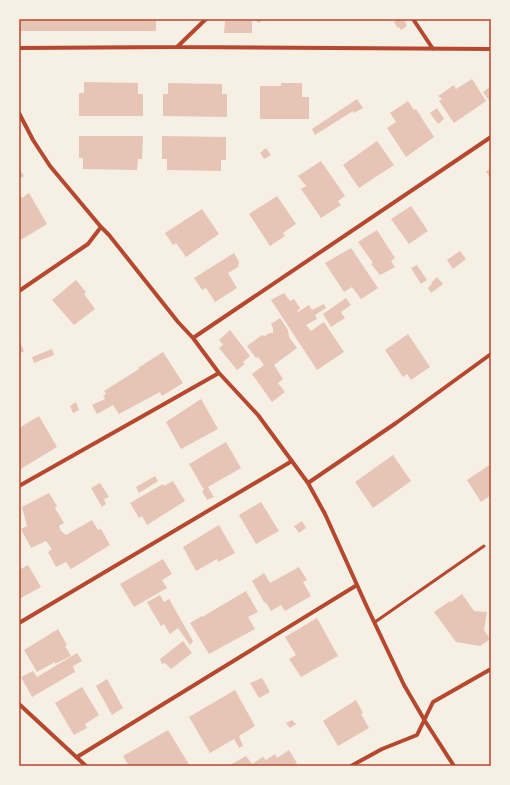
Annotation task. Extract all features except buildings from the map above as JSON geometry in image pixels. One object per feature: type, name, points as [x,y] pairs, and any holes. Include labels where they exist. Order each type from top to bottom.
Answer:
[{"type":"street","points":[[177,46],[206,19]]},
{"type":"street","points":[[413,19],[433,49]]},
{"type":"street","points":[[19,48],[177,46],[491,49]]},
{"type":"street","points":[[19,113],[33,140],[50,166],[109,235],[178,322],[193,338],[219,373],[258,415],[308,483],[325,514],[404,684],[425,721],[454,766]]},
{"type":"street","points":[[193,338],[491,137]]},
{"type":"street","points":[[19,291],[88,244],[101,227]]},
{"type":"street","points":[[308,483],[396,423],[491,354]]},
{"type":"street","points":[[19,486],[219,373]]},
{"type":"street","points":[[19,623],[292,461]]},
{"type":"street","points":[[77,756],[357,585]]},
{"type":"street","points":[[351,766],[382,749],[417,735],[433,702],[491,668]]},
{"type":"street","points":[[19,704],[77,756],[86,766]]},
{"type":"lane","points":[[375,622],[484,546]]}]
